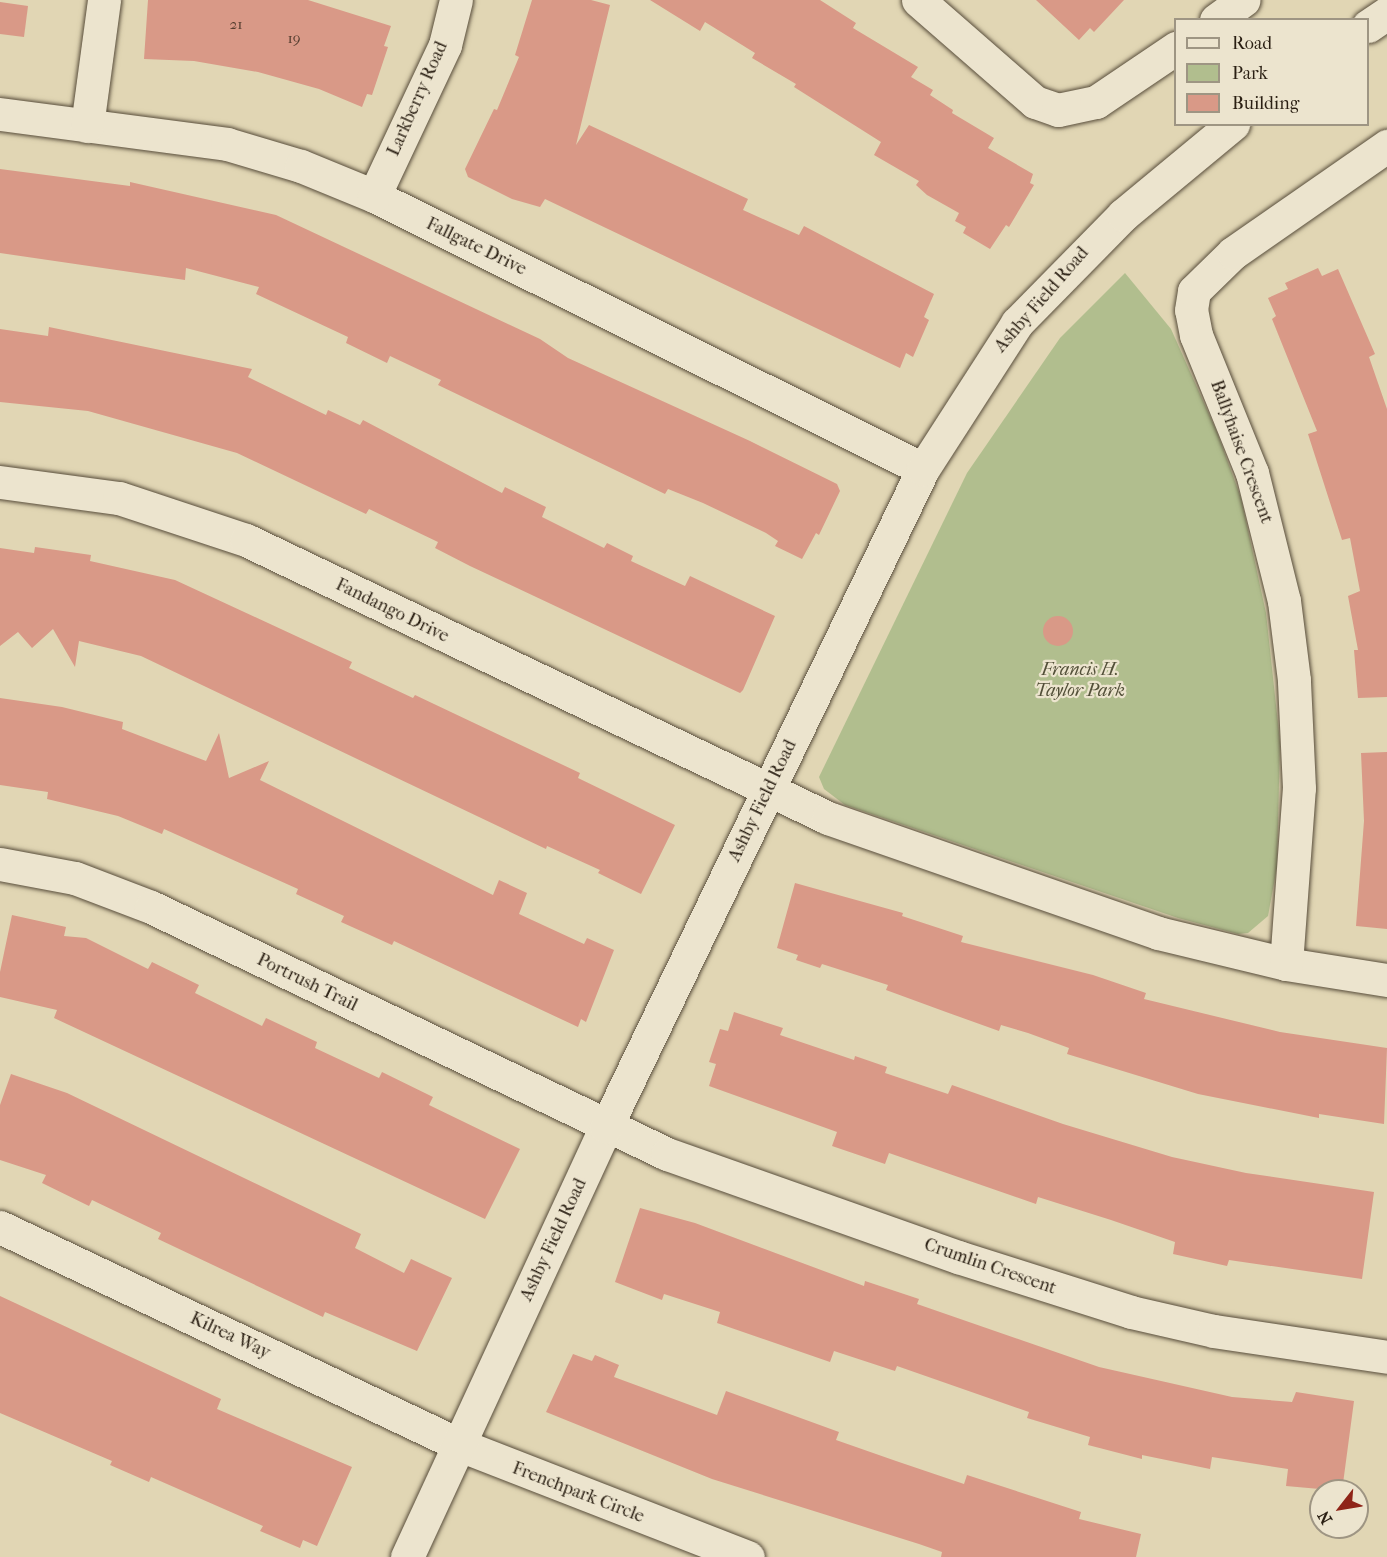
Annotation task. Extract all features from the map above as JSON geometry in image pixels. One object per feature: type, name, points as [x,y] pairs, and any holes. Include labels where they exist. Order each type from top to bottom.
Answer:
[{"type":"street","points":[[87,126],[104,0]]},
{"type":"street","name":"Larkberry Road","points":[[374,196],[445,45],[456,0]]},
{"type":"street","points":[[918,0],[1035,102],[1058,110],[1096,102],[1174,49]]},
{"type":"street","points":[[1219,18],[1244,0]]},
{"type":"street","points":[[1369,25],[1387,13]]},
{"type":"street","name":"Fallgate Drive","points":[[0,114],[260,151],[374,196],[923,469]]},
{"type":"street","name":"Ashby Field Road","points":[[407,1557],[606,1126],[923,469],[1017,323],[1123,215],[1231,126]]},
{"type":"street","name":"Ballyhaise Crescent","points":[[1286,964],[1299,788],[1294,680],[1284,601],[1252,473],[1196,335],[1191,310],[1194,291],[1226,259],[1387,146]]},
{"type":"street","name":"Fandango Drive","points":[[0,482],[119,498],[246,540],[767,792]]},
{"type":"street","points":[[767,792],[828,818],[1158,933],[1286,964],[1387,980]]},
{"type":"street","name":"Portrush Trail","points":[[0,864],[75,878],[151,907],[606,1126]]},
{"type":"street","name":"Crumlin Crescent","points":[[606,1126],[667,1154],[1069,1294],[1214,1331],[1387,1357]]},
{"type":"street","name":"Kilrea Way","points":[[0,1227],[460,1445]]},
{"type":"street","name":"Frenchpark Circle","points":[[460,1445],[694,1548],[748,1557]]},
{"type":"green space","name":"Francis H. Taylor Park","points":[[1125,273],[1171,329],[1217,432],[1241,498],[1266,613],[1280,742],[1277,867],[1268,916],[1248,933],[1238,934],[1178,918],[845,805],[824,789],[819,777],[967,473],[1060,338]]},
{"type":"building","points":[[148,0],[308,0],[391,26],[384,46],[388,47],[372,95],[367,94],[362,107],[319,89],[258,72],[194,61],[144,59]]},
{"type":"building","points":[[532,0],[591,0],[610,5],[576,145],[589,125],[748,199],[743,210],[799,235],[804,226],[934,294],[924,317],[929,320],[913,357],[906,353],[900,368],[545,199],[540,207],[512,199],[468,177],[465,169],[494,109],[497,110],[519,57],[515,55]]},
{"type":"building","points":[[650,0],[820,0],[856,23],[853,28],[918,67],[911,77],[933,90],[930,95],[953,110],[952,113],[994,138],[988,148],[1033,174],[1030,183],[1034,185],[1009,227],[1006,225],[990,249],[963,233],[966,227],[955,221],[959,213],[927,195],[916,185],[919,181],[874,155],[881,142],[794,87],[796,84],[752,58],[755,53],[705,22],[700,31]]},
{"type":"building","points":[[1036,0],[1124,0],[1094,32],[1090,28],[1079,40]]},
{"type":"building","points":[[0,2],[28,6],[24,37],[0,34]]},
{"type":"building","points":[[0,169],[130,186],[130,182],[276,215],[540,339],[568,358],[750,441],[837,484],[840,491],[819,535],[816,533],[802,559],[775,546],[778,541],[766,533],[703,503],[668,489],[665,494],[438,385],[441,380],[390,356],[387,363],[346,343],[348,337],[256,294],[259,287],[186,268],[185,280],[0,253]]},
{"type":"building","points":[[1318,268],[1322,276],[1338,269],[1375,354],[1369,357],[1387,409],[1387,697],[1358,698],[1354,650],[1358,650],[1348,596],[1360,591],[1350,538],[1342,540],[1308,434],[1317,431],[1272,319],[1276,316],[1268,298],[1288,289],[1285,283]]},
{"type":"building","points":[[49,327],[252,369],[248,377],[326,415],[328,410],[360,425],[363,420],[502,493],[505,487],[546,507],[542,517],[604,548],[607,543],[633,556],[631,561],[685,586],[690,576],[775,616],[743,690],[740,693],[470,566],[435,548],[438,542],[369,509],[366,514],[237,453],[88,411],[0,402],[0,329],[48,336]]},
{"type":"building","points":[[35,547],[91,555],[90,561],[175,580],[352,662],[349,668],[413,698],[415,695],[580,773],[578,778],[675,825],[641,894],[598,873],[600,870],[547,846],[546,849],[141,656],[79,641],[75,667],[53,629],[32,648],[18,632],[0,646],[0,548],[34,553]]},
{"type":"building","points":[[1058,616],[1069,620],[1073,631],[1069,642],[1058,646],[1047,642],[1043,631],[1047,620]]},
{"type":"building","points":[[0,698],[62,707],[123,722],[122,729],[206,761],[219,733],[229,778],[269,761],[260,780],[493,895],[499,880],[527,893],[519,914],[584,944],[587,938],[614,950],[586,1022],[581,1019],[578,1027],[394,941],[392,945],[341,922],[344,916],[296,894],[298,889],[164,829],[162,834],[118,816],[47,799],[48,792],[0,785]]},
{"type":"building","points":[[1387,752],[1387,929],[1356,926],[1364,821],[1361,753]]},
{"type":"building","points":[[795,883],[903,913],[902,916],[963,936],[961,942],[1093,975],[1146,993],[1144,999],[1280,1032],[1387,1048],[1384,1124],[1319,1114],[1319,1118],[1198,1094],[1067,1054],[1069,1048],[1028,1033],[1001,1025],[999,1031],[886,990],[888,985],[822,964],[820,968],[796,960],[798,955],[777,948]]},
{"type":"building","points":[[12,915],[66,927],[64,936],[86,938],[148,969],[152,962],[199,985],[195,993],[262,1026],[266,1018],[317,1042],[315,1048],[379,1078],[382,1072],[433,1097],[429,1105],[520,1149],[485,1219],[54,1018],[57,1010],[0,997],[0,972]]},
{"type":"building","points":[[734,1012],[783,1028],[780,1035],[854,1060],[855,1056],[887,1067],[885,1073],[948,1094],[952,1085],[1063,1124],[1172,1157],[1246,1173],[1374,1192],[1362,1279],[1229,1260],[1227,1266],[1173,1254],[1175,1242],[1111,1220],[1038,1197],[1036,1204],[889,1153],[885,1164],[832,1146],[837,1132],[709,1086],[716,1064],[709,1062],[720,1029],[728,1031]]},
{"type":"building","points":[[11,1074],[67,1093],[361,1234],[355,1248],[404,1273],[411,1259],[452,1278],[417,1351],[325,1312],[323,1317],[158,1239],[161,1233],[92,1200],[89,1206],[42,1183],[46,1175],[0,1160],[0,1105]]},
{"type":"building","points":[[640,1208],[695,1223],[864,1286],[865,1281],[919,1299],[917,1304],[1099,1367],[1232,1397],[1292,1402],[1296,1392],[1354,1401],[1344,1479],[1309,1479],[1309,1488],[1286,1486],[1288,1469],[1212,1457],[1210,1469],[1142,1455],[1142,1459],[1088,1445],[1090,1437],[1027,1418],[1029,1412],[897,1366],[895,1371],[834,1351],[830,1362],[717,1323],[720,1312],[664,1294],[662,1300],[615,1282]]},
{"type":"building","points":[[0,1296],[221,1399],[217,1409],[352,1467],[317,1546],[303,1540],[300,1548],[260,1531],[263,1526],[151,1477],[149,1482],[110,1465],[112,1461],[0,1413]]},
{"type":"building","points":[[573,1354],[592,1361],[595,1355],[619,1365],[614,1377],[717,1415],[726,1391],[839,1432],[836,1440],[896,1461],[964,1484],[967,1475],[1081,1512],[1079,1519],[1141,1534],[1136,1557],[941,1557],[942,1552],[919,1544],[712,1479],[546,1412]]}]
